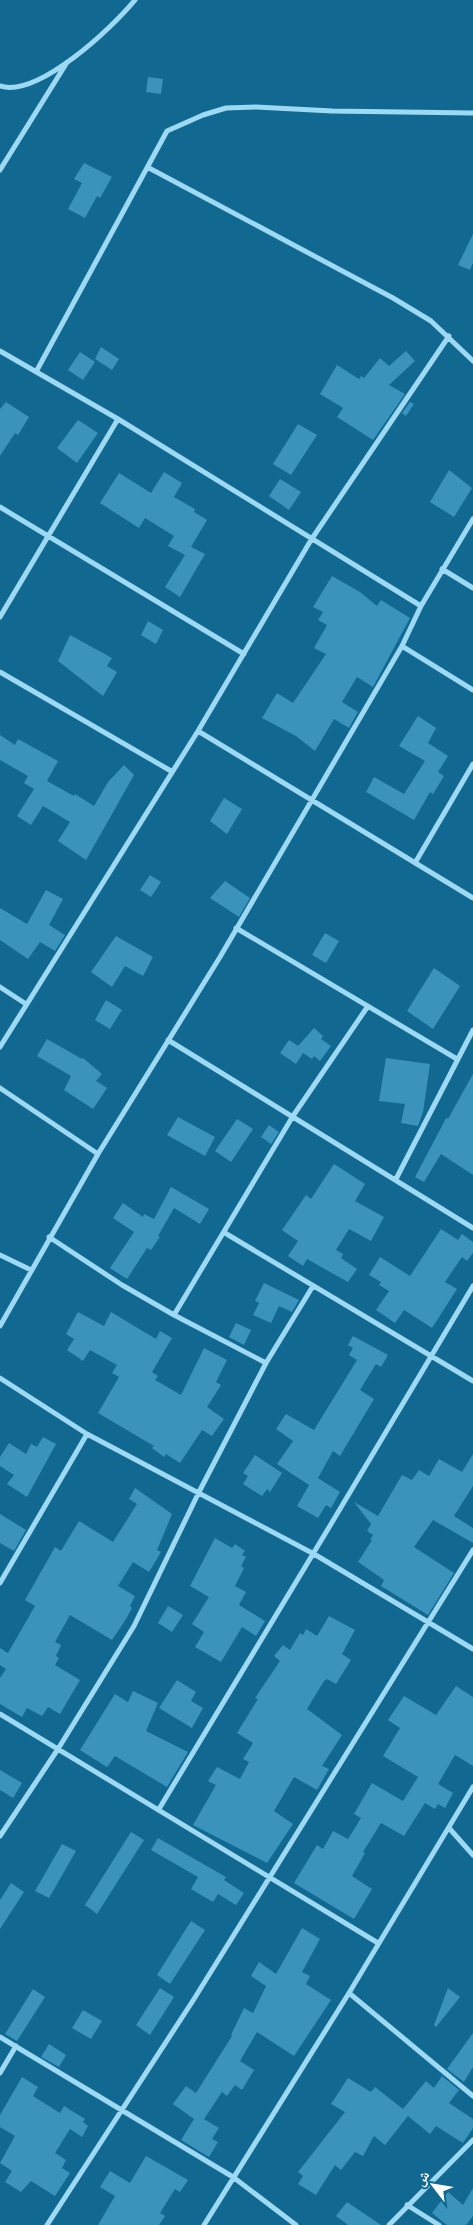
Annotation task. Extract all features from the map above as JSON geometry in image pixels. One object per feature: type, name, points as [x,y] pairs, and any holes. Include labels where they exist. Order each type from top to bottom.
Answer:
[{"type":"street","points":[[0,86],[9,89],[66,64],[96,40],[135,0]]},
{"type":"street","points":[[0,170],[66,64]]},
{"type":"street","points":[[36,372],[149,168],[167,131],[203,115],[226,108],[256,107],[332,111],[473,113]]},
{"type":"street","points":[[149,168],[393,298],[449,336],[473,361]]},
{"type":"street","points":[[0,1047],[171,771],[198,731],[311,540],[449,336]]},
{"type":"street","points":[[0,350],[421,606]]},
{"type":"street","points":[[0,617],[118,420]]},
{"type":"street","points":[[0,507],[244,654]]},
{"type":"street","points":[[0,1326],[98,1154],[236,928],[402,646],[421,606],[473,519]]},
{"type":"street","points":[[442,569],[473,588]]},
{"type":"street","points":[[402,646],[473,690]]},
{"type":"street","points":[[0,672],[171,771]]},
{"type":"street","points":[[198,731],[473,898]]},
{"type":"street","points":[[415,863],[473,764]]},
{"type":"street","points":[[236,928],[457,1059]]},
{"type":"street","points":[[0,987],[26,1004]]},
{"type":"street","points":[[174,1315],[225,1233],[293,1116],[368,1006]]},
{"type":"street","points":[[396,1179],[473,1030]]},
{"type":"street","points":[[168,1040],[473,1228]]},
{"type":"street","points":[[0,1088],[98,1154]]},
{"type":"street","points":[[225,1233],[473,1381]]},
{"type":"street","points":[[49,1237],[174,1315],[266,1363]]},
{"type":"street","points":[[0,1255],[31,1270]]},
{"type":"street","points":[[0,1836],[58,1749],[134,1626],[199,1492],[266,1363],[313,1286]]},
{"type":"street","points":[[159,1809],[314,1554],[366,1463],[473,1286]]},
{"type":"street","points":[[0,1378],[87,1434],[314,1554],[473,1649]]},
{"type":"street","points":[[0,1583],[87,1434]]},
{"type":"street","points":[[47,2225],[122,2111],[473,1550]]},
{"type":"street","points":[[0,1714],[378,1943]]},
{"type":"street","points":[[204,2225],[349,1993],[473,1787]]},
{"type":"street","points":[[449,1828],[473,1855]]},
{"type":"street","points":[[349,1993],[473,2096]]},
{"type":"street","points":[[0,2037],[233,2177],[296,2225]]},
{"type":"street","points":[[0,2073],[16,2046]]},
{"type":"street","points":[[389,2225],[473,2140]]},
{"type":"street","points":[[407,2205],[439,2225]]},
{"type":"building","points":[[148,77],[163,79],[161,94],[146,92]]},
{"type":"building","points":[[84,163],[112,177],[100,198],[97,196],[85,218],[68,209],[82,183],[74,179]]},
{"type":"building","points":[[473,234],[473,263],[470,270],[458,265]]},
{"type":"building","points":[[101,347],[119,359],[112,370],[95,359]]},
{"type":"building","points":[[406,351],[415,361],[389,385],[405,394],[373,440],[337,417],[343,408],[320,394],[337,365],[359,379],[361,376],[364,378],[380,358],[389,366]]},
{"type":"building","points":[[80,352],[95,362],[83,380],[68,370]]},
{"type":"building","points":[[6,402],[29,417],[18,435],[15,433],[0,456],[0,409]]},
{"type":"building","points":[[410,402],[414,404],[406,416],[402,413]]},
{"type":"building","points":[[78,420],[98,433],[77,463],[57,448]]},
{"type":"building","points":[[298,424],[317,435],[291,475],[273,464]]},
{"type":"building","points":[[449,470],[472,488],[454,517],[430,502]]},
{"type":"building","points":[[164,472],[182,483],[174,497],[195,509],[194,512],[207,520],[191,547],[205,554],[180,597],[165,587],[185,555],[168,546],[174,536],[145,518],[139,528],[100,503],[119,473],[151,493]]},
{"type":"building","points":[[280,479],[301,492],[289,510],[269,496]]},
{"type":"building","points":[[332,576],[360,592],[377,606],[381,600],[410,618],[373,687],[357,677],[342,702],[358,712],[349,728],[334,719],[315,751],[296,736],[262,718],[277,693],[293,703],[326,654],[314,648],[327,625],[318,620],[323,612],[313,607]]},
{"type":"building","points":[[148,621],[163,630],[156,644],[141,635]]},
{"type":"building","points":[[70,635],[112,658],[107,666],[117,672],[103,696],[58,661]]},
{"type":"building","points":[[418,716],[436,728],[428,743],[448,756],[438,772],[444,776],[433,794],[430,792],[414,820],[366,792],[374,777],[404,794],[425,761],[399,746]]},
{"type":"building","points":[[0,735],[15,745],[18,739],[58,761],[47,781],[74,796],[75,794],[94,806],[108,782],[124,765],[134,775],[86,860],[58,841],[70,822],[43,806],[31,825],[17,816],[34,789],[24,783],[28,776],[0,760]]},
{"type":"building","points":[[224,798],[242,809],[227,834],[210,821]]},
{"type":"building","points":[[150,875],[161,882],[151,897],[140,890]]},
{"type":"building","points":[[225,881],[250,898],[239,917],[210,898]]},
{"type":"building","points":[[46,890],[63,899],[49,925],[65,935],[55,951],[40,942],[28,959],[0,940],[0,908],[27,924]]},
{"type":"building","points":[[325,933],[339,941],[326,963],[312,955]]},
{"type":"building","points":[[116,936],[153,957],[143,976],[125,966],[112,987],[91,972]]},
{"type":"building","points":[[434,968],[460,986],[433,1029],[407,1011]]},
{"type":"building","points":[[106,1000],[122,1010],[110,1029],[95,1020]]},
{"type":"building","points":[[314,1028],[323,1036],[321,1039],[331,1046],[320,1061],[314,1056],[312,1059],[303,1053],[296,1064],[280,1053],[289,1040],[298,1046]]},
{"type":"building","points":[[47,1039],[83,1058],[102,1074],[96,1081],[107,1088],[93,1109],[64,1090],[71,1076],[37,1056]]},
{"type":"building","points":[[386,1058],[430,1064],[423,1112],[418,1126],[401,1123],[405,1104],[379,1101]]},
{"type":"building","points":[[473,1074],[473,1175],[441,1154],[424,1182],[415,1177],[446,1118],[448,1119]]},
{"type":"building","points":[[178,1117],[215,1137],[205,1156],[167,1135]]},
{"type":"building","points":[[237,1119],[253,1129],[231,1162],[215,1151]]},
{"type":"building","points":[[269,1125],[279,1132],[271,1144],[261,1137]]},
{"type":"building","points":[[334,1164],[365,1184],[355,1201],[384,1217],[371,1241],[349,1229],[336,1250],[343,1254],[341,1258],[357,1269],[348,1282],[307,1259],[303,1266],[288,1256],[298,1241],[282,1230],[306,1195],[311,1199]]},
{"type":"building","points":[[171,1187],[209,1209],[200,1224],[174,1208],[158,1236],[160,1237],[151,1250],[147,1248],[127,1279],[110,1268],[134,1232],[113,1218],[123,1203],[143,1217],[144,1214],[154,1219]]},
{"type":"building","points":[[441,1229],[458,1240],[462,1234],[473,1242],[473,1253],[467,1261],[462,1257],[445,1282],[457,1289],[432,1328],[404,1310],[395,1323],[376,1310],[389,1291],[379,1285],[381,1282],[369,1275],[380,1257],[410,1276]]},
{"type":"building","points":[[264,1283],[299,1300],[292,1312],[279,1306],[271,1323],[253,1315],[259,1303],[255,1301]]},
{"type":"building","points":[[78,1312],[104,1326],[111,1312],[156,1339],[160,1331],[172,1338],[152,1372],[158,1376],[155,1380],[181,1395],[204,1348],[227,1360],[216,1382],[221,1385],[207,1407],[224,1419],[212,1436],[202,1430],[180,1463],[166,1454],[164,1457],[152,1448],[154,1446],[98,1413],[119,1377],[112,1373],[117,1365],[90,1350],[83,1361],[67,1350],[74,1339],[66,1334]]},
{"type":"building","points":[[236,1323],[251,1330],[244,1345],[229,1337]]},
{"type":"building","points":[[353,1336],[388,1355],[381,1367],[376,1364],[360,1390],[374,1399],[340,1456],[333,1451],[318,1478],[340,1492],[331,1508],[326,1505],[318,1518],[297,1506],[309,1485],[277,1464],[293,1441],[276,1429],[286,1414],[314,1430],[357,1360],[349,1355],[353,1348],[348,1345]]},
{"type":"building","points":[[43,1437],[56,1444],[27,1497],[7,1484],[14,1475],[0,1466],[0,1457],[9,1443],[26,1454],[31,1444],[37,1447]]},
{"type":"building","points":[[473,1454],[473,1486],[454,1516],[473,1528],[473,1543],[433,1520],[414,1547],[454,1573],[428,1615],[381,1586],[384,1580],[358,1562],[372,1540],[370,1540],[373,1535],[367,1531],[371,1524],[354,1502],[378,1516],[402,1475],[412,1480],[419,1470],[429,1476],[439,1459],[462,1472]]},
{"type":"building","points":[[255,1455],[282,1473],[270,1492],[267,1489],[262,1496],[243,1484],[248,1476],[243,1473]]},
{"type":"building","points":[[135,1488],[172,1514],[157,1550],[161,1552],[149,1572],[133,1562],[118,1586],[135,1596],[130,1606],[132,1608],[112,1640],[70,1615],[55,1642],[61,1645],[56,1656],[59,1658],[55,1665],[80,1680],[60,1714],[48,1707],[42,1716],[27,1708],[22,1717],[0,1704],[0,1678],[6,1669],[0,1665],[0,1648],[8,1653],[35,1606],[25,1600],[55,1547],[61,1551],[79,1521],[113,1542],[137,1504],[129,1499]]},
{"type":"building","points":[[0,1514],[26,1530],[14,1551],[0,1543]]},
{"type":"building","points":[[215,1538],[232,1548],[235,1544],[245,1551],[242,1555],[246,1557],[241,1566],[244,1568],[235,1586],[246,1592],[239,1605],[265,1621],[256,1636],[242,1627],[221,1662],[195,1647],[204,1632],[192,1624],[209,1597],[190,1586]]},
{"type":"building","points":[[168,1606],[183,1615],[172,1632],[158,1623]]},
{"type":"building","points":[[329,1616],[355,1630],[342,1654],[351,1660],[336,1684],[327,1679],[324,1681],[307,1709],[342,1735],[322,1766],[329,1769],[317,1790],[294,1777],[274,1811],[293,1824],[267,1863],[193,1825],[216,1785],[208,1781],[217,1767],[240,1779],[249,1762],[243,1759],[253,1743],[237,1733],[258,1699],[255,1698],[280,1661],[274,1656],[283,1645],[290,1650],[300,1633],[303,1635],[306,1629],[317,1636]]},
{"type":"building","points":[[177,1680],[196,1692],[191,1701],[203,1708],[192,1728],[159,1708]]},
{"type":"building","points":[[456,1686],[473,1697],[473,1766],[455,1755],[438,1784],[453,1793],[445,1808],[438,1804],[435,1809],[425,1803],[404,1836],[381,1823],[363,1852],[365,1853],[352,1876],[372,1889],[354,1919],[294,1883],[317,1845],[323,1849],[333,1831],[348,1839],[361,1818],[354,1814],[372,1783],[403,1801],[418,1777],[383,1756],[400,1728],[388,1720],[404,1696],[436,1715]]},
{"type":"building","points":[[133,1691],[158,1703],[146,1731],[188,1752],[167,1787],[115,1756],[107,1767],[80,1750],[115,1694],[128,1702]]},
{"type":"building","points":[[0,1770],[22,1783],[13,1798],[0,1790]]},
{"type":"building","points":[[131,1832],[144,1840],[97,1914],[85,1905]]},
{"type":"building","points":[[158,1838],[226,1877],[224,1880],[244,1893],[236,1905],[218,1894],[213,1902],[191,1889],[198,1877],[151,1850]]},
{"type":"building","points":[[62,1844],[76,1851],[49,1898],[35,1891]]},
{"type":"building","points":[[11,1883],[24,1892],[0,1929],[0,1900]]},
{"type":"building","points":[[191,1921],[205,1930],[170,1984],[157,1975]]},
{"type":"building","points":[[302,1928],[320,1939],[302,1972],[310,1976],[306,1984],[331,2000],[294,2056],[257,2032],[240,2061],[254,2070],[242,2090],[235,2085],[227,2096],[222,2092],[204,2119],[219,2128],[212,2139],[218,2142],[209,2157],[181,2140],[194,2119],[173,2104],[186,2086],[196,2093],[232,2036],[244,2008],[253,2013],[266,1986],[251,1976],[259,1962],[276,1974]]},
{"type":"building","points":[[160,1988],[174,1997],[150,2035],[136,2025]]},
{"type":"building","points":[[448,1988],[460,1997],[436,2027],[434,2025]]},
{"type":"building","points":[[33,1989],[45,1997],[17,2041],[5,2034]]},
{"type":"building","points":[[83,2010],[102,2021],[91,2039],[72,2028]]},
{"type":"building","points":[[473,2033],[473,2067],[464,2082],[447,2069]]},
{"type":"building","points":[[49,2044],[66,2055],[59,2067],[41,2057]]},
{"type":"building","points":[[442,2076],[459,2090],[449,2103],[473,2119],[473,2128],[463,2143],[436,2126],[430,2134],[408,2116],[385,2145],[374,2136],[363,2156],[355,2152],[341,2170],[335,2165],[316,2195],[298,2184],[303,2176],[298,2172],[345,2112],[331,2104],[348,2078],[371,2092],[375,2087],[403,2109],[426,2081],[434,2088]]},
{"type":"building","points":[[22,2077],[38,2087],[33,2096],[60,2113],[64,2106],[85,2119],[83,2122],[88,2126],[82,2137],[70,2129],[55,2153],[66,2160],[62,2168],[70,2173],[55,2196],[31,2181],[21,2192],[5,2182],[12,2171],[0,2163],[15,2136],[0,2127],[0,2115]]},
{"type":"building","points":[[146,2156],[188,2180],[180,2192],[175,2189],[160,2213],[165,2216],[159,2225],[98,2225],[115,2196],[100,2187],[110,2171],[130,2183]]},
{"type":"building","points":[[473,2188],[473,2216],[466,2225],[447,2225],[432,2213],[448,2192],[463,2205]]},
{"type":"building","points":[[347,2202],[381,2225],[348,2225],[336,2216]]}]
